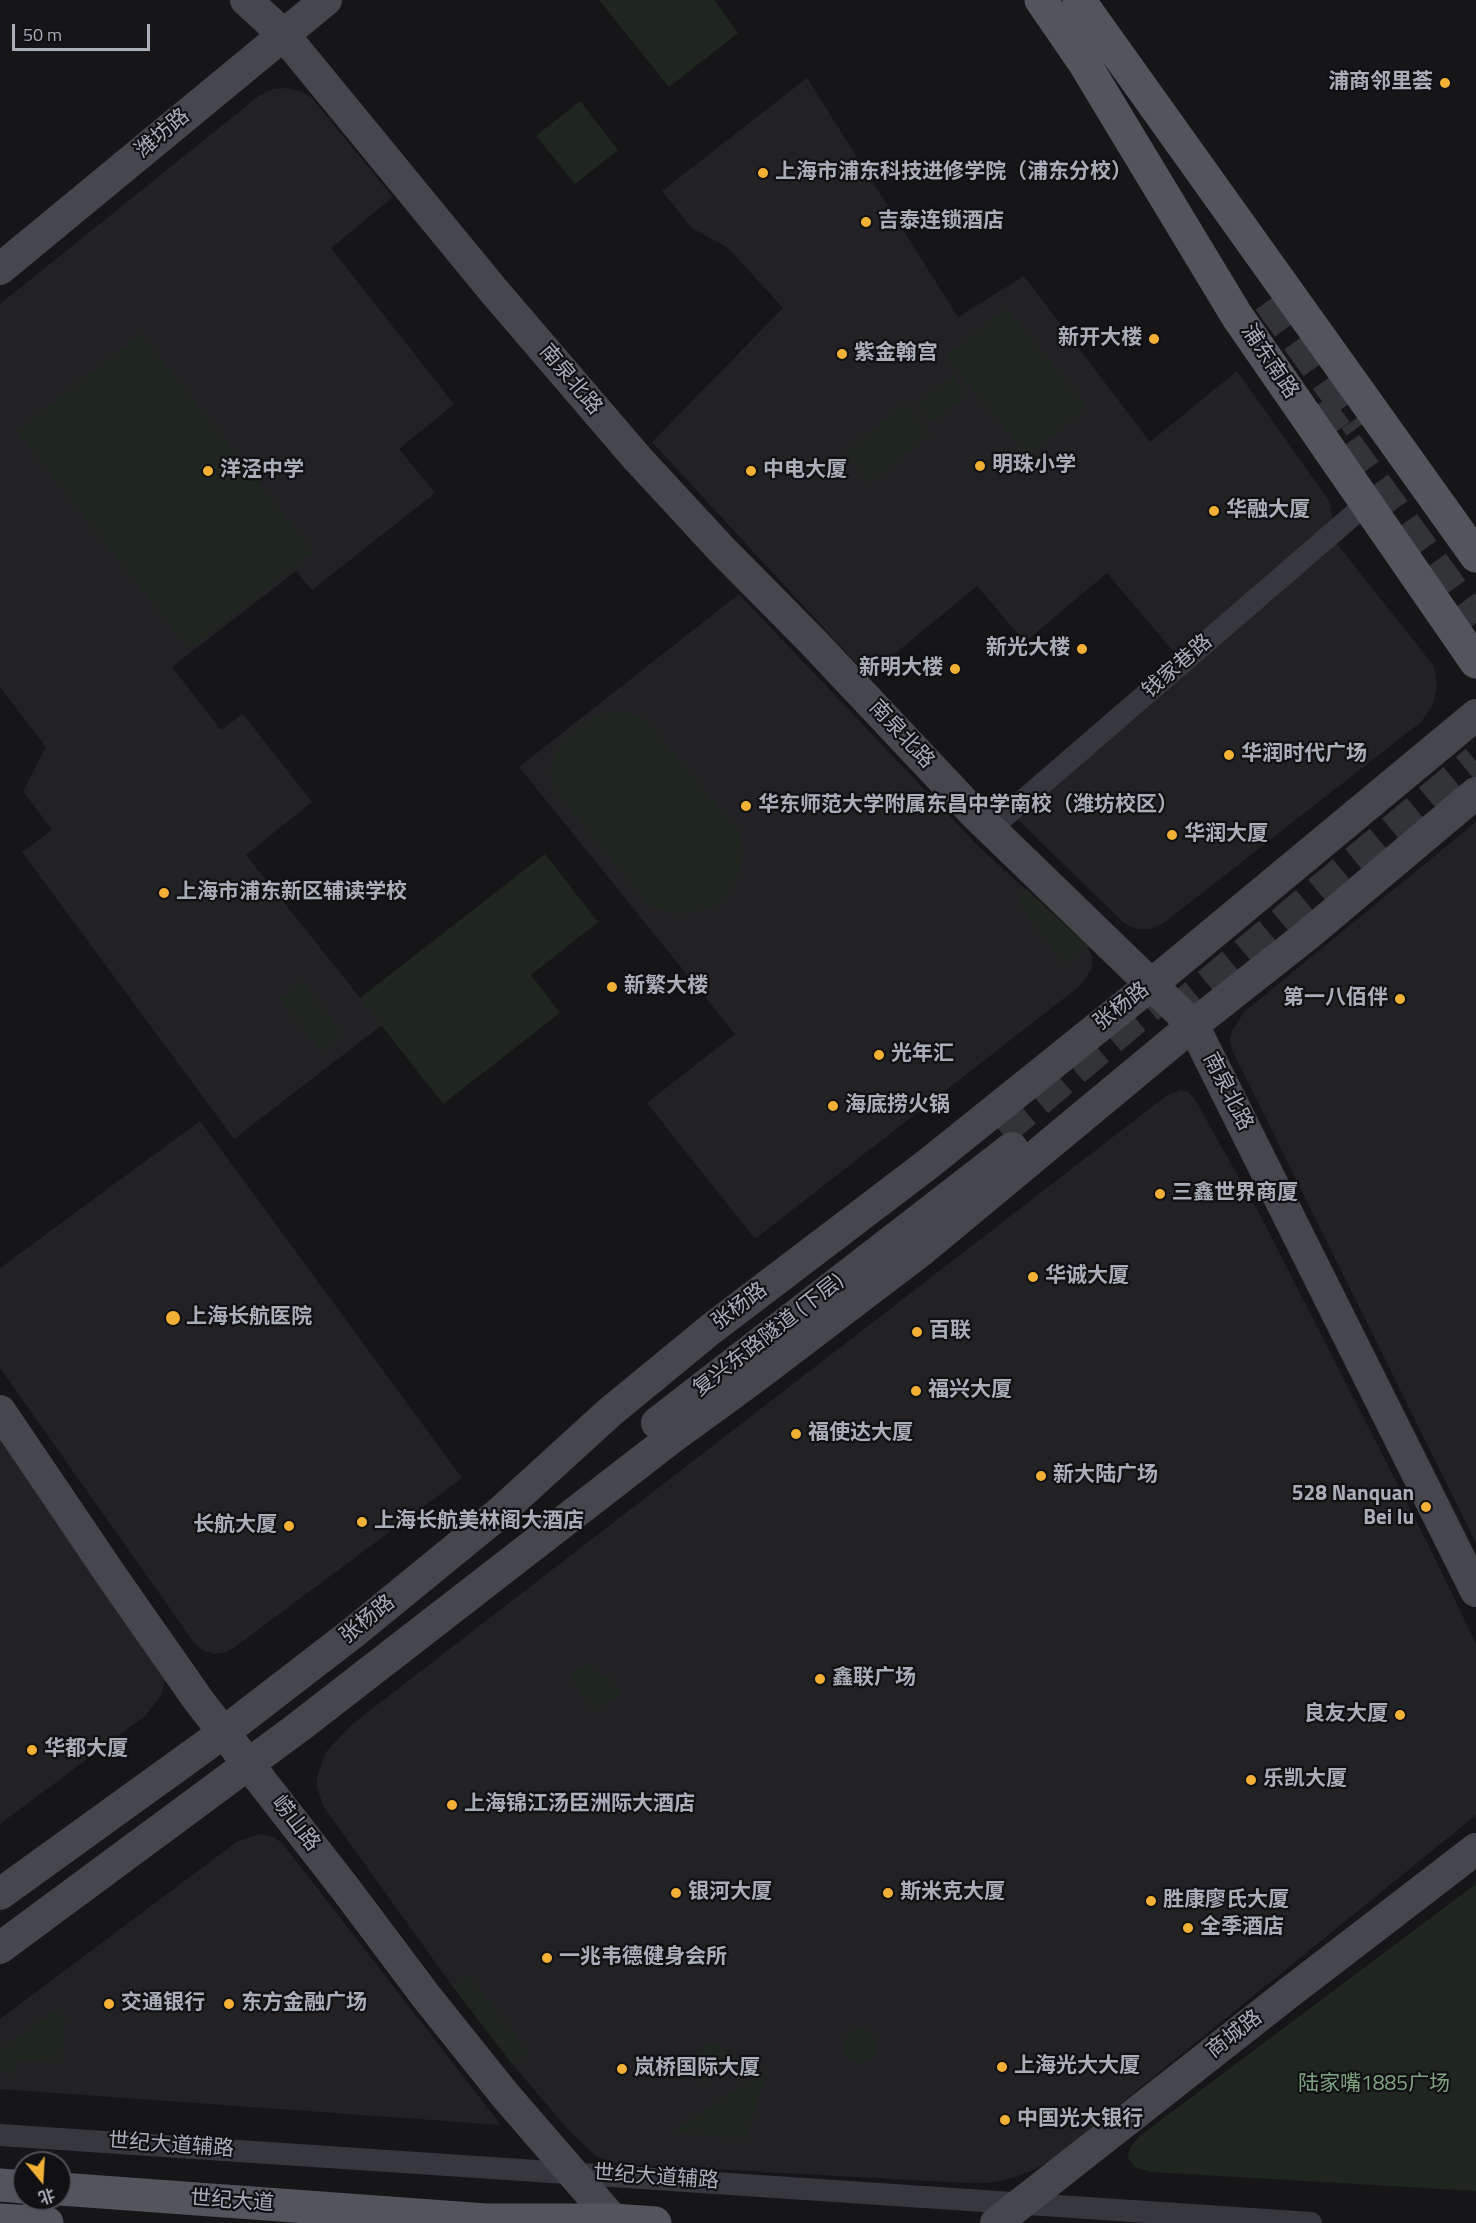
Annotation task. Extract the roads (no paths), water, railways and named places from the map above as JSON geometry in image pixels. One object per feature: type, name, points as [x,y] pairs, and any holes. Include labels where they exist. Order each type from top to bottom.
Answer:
[{"type":"main road","name":"南泉北路","points":[[246,0],[283,34],[485,280],[637,458],[723,551],[812,640],[990,829],[1193,1025],[1476,1591]]},
{"type":"main road","name":"潍坊路","points":[[0,268],[326,0]]},
{"type":"main road","name":"浦东南路","points":[[1041,0],[1090,44],[1476,556]]},
{"type":"main road","name":"浦东南路","points":[[1079,0],[1090,44],[1238,316],[1476,662]]},
{"type":"main road","name":"浦东南路","points":[[1090,44],[1261,308]]},
{"type":"main road","name":"张杨路","points":[[0,1894],[224,1733],[354,1632],[497,1515],[610,1412],[711,1329],[928,1164],[1152,984],[1476,714]]},
{"type":"main road","name":"张杨路","points":[[0,1948],[248,1764],[670,1439],[922,1250],[1193,1025],[1306,936],[1476,793]]},
{"type":"main road","name":"复兴东路隧道 (下层)","points":[[513,1498],[625,1426],[730,1339],[1006,1140],[651,1427],[539,1539]]},
{"type":"main road","name":"崂山路","points":[[0,1411],[113,1578],[224,1733],[505,2095],[613,2220]]},
{"type":"main road","name":"商城路","points":[[1008,2213],[1276,2002],[1476,1850]]},
{"type":"main road","name":"世纪大道","points":[[72,2190],[486,2220],[613,2220],[655,2223]]},
{"type":"main road","points":[[0,2220],[47,2223]]},
{"type":"street","name":"钱家巷路","points":[[990,829],[1366,504]]},
{"type":"street","name":"世纪大道辅路","points":[[0,2135],[572,2172],[1008,2213],[1311,2223]]},
{"type":"tunnel","points":[[1269,300],[1360,426]]},
{"type":"tunnel","points":[[1317,405],[1476,623]]},
{"type":"tunnel","points":[[1171,1015],[1476,761]]},
{"type":"tunnel","points":[[1001,1132],[1184,977]]},
{"type":"place","name":"浦商邻里荟","points":[[1445,83]]},
{"type":"place","name":"上海市浦东科技进修学院（浦东分校）","points":[[763,173]]},
{"type":"place","name":"吉泰连锁酒店","points":[[866,222]]},
{"type":"place","name":"新开大楼","points":[[1154,339]]},
{"type":"place","name":"紫金翰宫","points":[[842,354]]},
{"type":"place","name":"明珠小学","points":[[980,466]]},
{"type":"place","name":"洋泾中学","points":[[208,471]]},
{"type":"place","name":"中电大厦","points":[[751,471]]},
{"type":"place","name":"华融大厦","points":[[1214,511]]},
{"type":"place","name":"新光大楼","points":[[1082,649]]},
{"type":"place","name":"新明大楼","points":[[955,669]]},
{"type":"place","name":"华润时代广场","points":[[1229,755]]},
{"type":"place","name":"华东师范大学附属东昌中学南校（潍坊校区）","points":[[746,806]]},
{"type":"place","name":"华润大厦","points":[[1172,835]]},
{"type":"place","name":"上海市浦东新区辅读学校","points":[[164,893]]},
{"type":"place","name":"新繁大楼","points":[[612,987]]},
{"type":"place","name":"第一八佰伴","points":[[1400,999]]},
{"type":"place","name":"光年汇","points":[[879,1055]]},
{"type":"place","name":"海底捞火锅","points":[[833,1106]]},
{"type":"place","name":"三鑫世界商厦","points":[[1160,1194]]},
{"type":"place","name":"华诚大厦","points":[[1033,1277]]},
{"type":"place","name":"上海长航医院","points":[[173,1318]]},
{"type":"place","name":"百联","points":[[917,1332]]},
{"type":"place","name":"福兴大厦","points":[[916,1391]]},
{"type":"place","name":"福使达大厦","points":[[796,1434]]},
{"type":"place","name":"新大陆广场","points":[[1041,1476]]},
{"type":"place","name":"528 Nanquan Bei lu","points":[[1426,1507]]},
{"type":"place","name":"上海长航美林阁大酒店","points":[[362,1522]]},
{"type":"place","name":"长航大厦","points":[[289,1526]]},
{"type":"place","name":"鑫联广场","points":[[820,1679]]},
{"type":"place","name":"良友大厦","points":[[1400,1715]]},
{"type":"place","name":"华都大厦","points":[[32,1750]]},
{"type":"place","name":"乐凯大厦","points":[[1251,1780]]},
{"type":"place","name":"上海锦江汤臣洲际大酒店","points":[[452,1805]]},
{"type":"place","name":"银河大厦","points":[[676,1893]]},
{"type":"place","name":"斯米克大厦","points":[[888,1893]]},
{"type":"place","name":"胜康廖氏大厦","points":[[1151,1901]]},
{"type":"place","name":"全季酒店","points":[[1188,1928]]},
{"type":"place","name":"一兆韦德健身会所","points":[[547,1958]]},
{"type":"place","name":"交通银行","points":[[109,2004]]},
{"type":"place","name":"东方金融广场","points":[[229,2004]]},
{"type":"place","name":"上海光大大厦","points":[[1002,2067]]},
{"type":"place","name":"岚桥国际大厦","points":[[622,2069]]},
{"type":"place","name":"中国光大银行","points":[[1005,2120]]},
{"type":"park label","name":"陆家嘴1885广场","points":[[1374,2085]]}]
